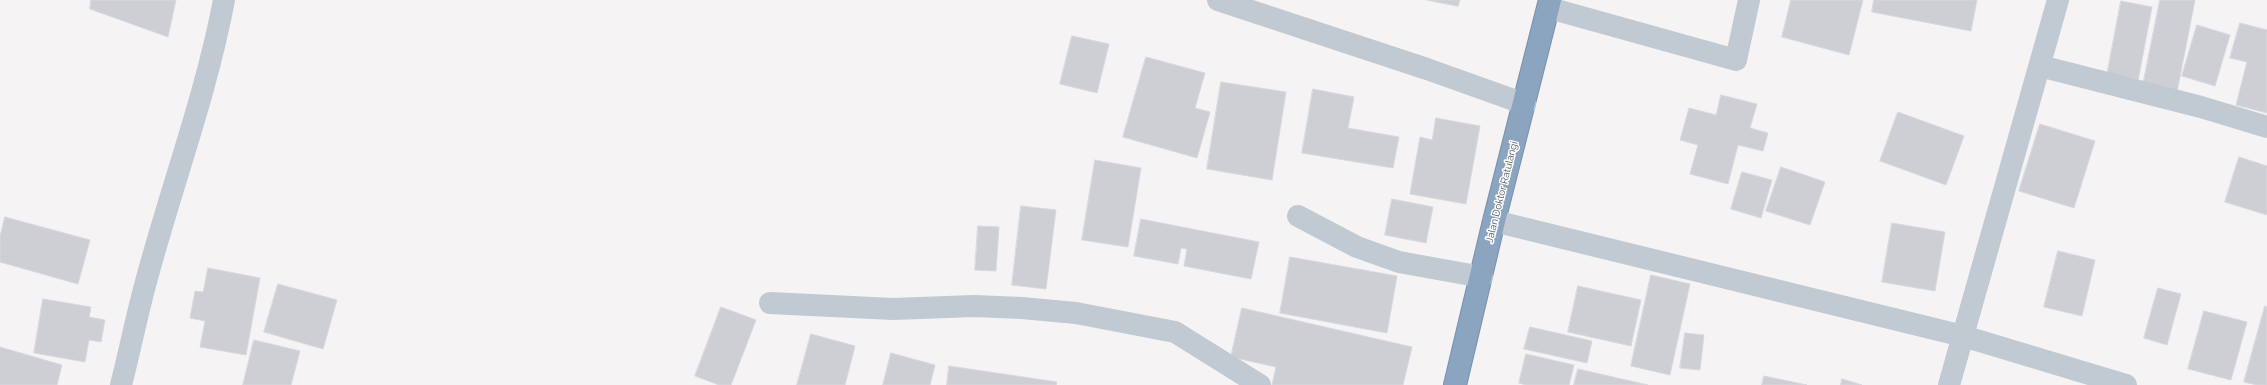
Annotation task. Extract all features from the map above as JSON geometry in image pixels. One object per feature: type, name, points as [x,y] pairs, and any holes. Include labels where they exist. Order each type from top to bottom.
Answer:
[{"type":"highway","name":"Jalan Doktor Ratulangi","points":[[1455,385],[1482,277],[1494,221],[1550,4]]},
{"type":"street","points":[[121,385],[147,278],[181,166],[218,30],[224,0]]},
{"type":"street","points":[[1218,0],[1427,69],[1524,104]]},
{"type":"street","points":[[1550,4],[1736,60],[1749,0]]},
{"type":"street","points":[[1949,385],[2058,0]]},
{"type":"street","points":[[2040,66],[2201,107],[2267,127]]},
{"type":"street","points":[[1298,216],[1357,247],[1400,262],[1482,277]]},
{"type":"street","points":[[1494,221],[1963,336],[2126,385]]},
{"type":"street","points":[[770,303],[893,309],[974,306],[1022,308],[1076,313],[1175,332],[1260,385]]},
{"type":"building","points":[[91,0],[176,0],[168,37],[90,9]]},
{"type":"building","points":[[1427,0],[1460,0],[1458,6]]},
{"type":"building","points":[[1791,0],[1863,0],[1849,55],[1782,37]]},
{"type":"building","points":[[1874,0],[1977,0],[1971,31],[1872,12]]},
{"type":"building","points":[[2160,0],[2195,0],[2177,92],[2143,85]]},
{"type":"building","points":[[2121,1],[2152,7],[2138,81],[2107,75]]},
{"type":"building","points":[[2240,23],[2267,30],[2267,113],[2236,105],[2247,62],[2230,58]]},
{"type":"building","points":[[2197,25],[2230,35],[2215,86],[2182,76]]},
{"type":"building","points":[[1072,36],[1109,44],[1097,93],[1060,84]]},
{"type":"building","points":[[1146,57],[1205,73],[1195,108],[1210,112],[1197,158],[1123,137]]},
{"type":"building","points":[[1221,82],[1286,92],[1272,180],[1207,169]]},
{"type":"building","points":[[1313,89],[1354,97],[1348,128],[1399,137],[1393,168],[1302,153]]},
{"type":"building","points":[[1721,95],[1757,104],[1750,128],[1768,133],[1763,151],[1738,145],[1728,184],[1690,174],[1698,145],[1680,140],[1689,108],[1716,115]]},
{"type":"building","points":[[1898,112],[1964,136],[1946,185],[1880,161]]},
{"type":"building","points":[[1436,118],[1480,126],[1466,204],[1410,194],[1420,137],[1432,140]]},
{"type":"building","points":[[2040,124],[2095,141],[2074,208],[2019,191]]},
{"type":"building","points":[[2239,157],[2267,166],[2267,215],[2225,202]]},
{"type":"building","points":[[1095,160],[1141,168],[1128,247],[1082,240]]},
{"type":"building","points":[[1781,167],[1825,182],[1810,225],[1766,211]]},
{"type":"building","points":[[1742,172],[1772,180],[1761,218],[1731,209]]},
{"type":"building","points":[[1392,199],[1433,207],[1426,243],[1385,235]]},
{"type":"building","points":[[1021,206],[1056,210],[1046,289],[1012,285]]},
{"type":"building","points":[[5,217],[90,240],[78,284],[0,262],[0,237]]},
{"type":"building","points":[[1141,219],[1259,242],[1251,279],[1184,266],[1187,249],[1181,248],[1178,264],[1134,256]]},
{"type":"building","points":[[1892,223],[1945,232],[1935,291],[1882,282]]},
{"type":"building","points":[[978,226],[999,227],[996,271],[975,270]]},
{"type":"building","points":[[2058,251],[2095,260],[2082,316],[2044,307]]},
{"type":"building","points":[[1290,257],[1397,276],[1387,333],[1280,313]]},
{"type":"building","points":[[208,268],[260,278],[246,355],[200,347],[205,321],[190,318],[195,291],[203,292]]},
{"type":"building","points":[[1651,275],[1690,284],[1670,375],[1631,366]]},
{"type":"building","points":[[278,284],[337,300],[323,349],[264,332]]},
{"type":"building","points":[[1578,286],[1641,300],[1631,346],[1568,332]]},
{"type":"building","points":[[2158,288],[2181,294],[2167,345],[2144,338]]},
{"type":"building","points":[[43,299],[91,307],[89,317],[105,320],[101,342],[89,340],[85,362],[34,353]]},
{"type":"building","points":[[2265,306],[2267,307],[2267,385],[2257,385],[2244,382]]},
{"type":"building","points":[[721,307],[756,320],[731,385],[719,385],[695,376]]},
{"type":"building","points":[[1242,308],[1412,347],[1403,385],[1272,385],[1276,367],[1231,357]]},
{"type":"building","points":[[2204,311],[2247,322],[2231,380],[2188,369]]},
{"type":"building","points":[[1530,327],[1592,341],[1587,363],[1524,349]]},
{"type":"building","points":[[1685,333],[1704,335],[1700,370],[1680,368]]},
{"type":"building","points":[[811,334],[855,346],[845,385],[797,385]]},
{"type":"building","points":[[254,340],[300,351],[291,385],[243,385]]},
{"type":"building","points":[[0,347],[62,365],[57,385],[0,385]]},
{"type":"building","points":[[891,353],[935,365],[930,385],[883,385]]},
{"type":"building","points":[[1526,354],[1574,365],[1569,385],[1526,385],[1519,383]]},
{"type":"building","points":[[949,366],[1057,382],[1056,385],[947,385]]},
{"type":"building","points":[[1578,369],[1648,385],[1574,385]]},
{"type":"building","points":[[1764,376],[1807,385],[1762,385]]},
{"type":"building","points":[[1842,379],[1862,385],[1841,385]]}]
